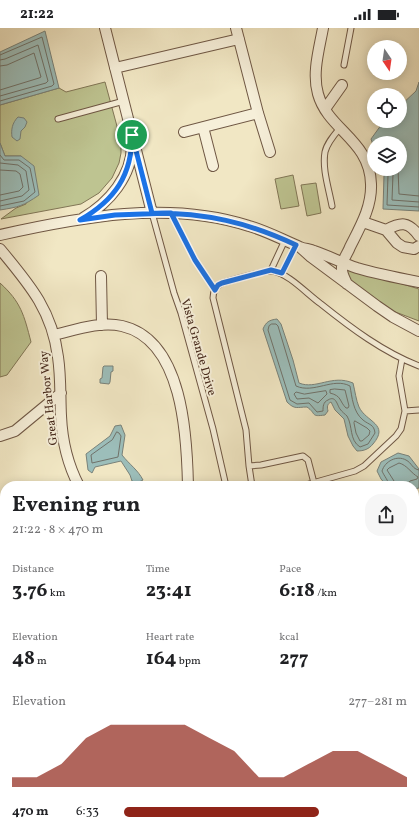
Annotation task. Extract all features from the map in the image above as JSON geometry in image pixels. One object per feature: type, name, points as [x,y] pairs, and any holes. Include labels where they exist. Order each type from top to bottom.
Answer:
[{"type":"street","points":[[105,28],[152,213]]},
{"type":"street","points":[[236,28],[270,152]]},
{"type":"street","points":[[323,28],[315,71],[318,96],[325,109],[340,128],[360,149],[370,173],[371,195],[363,222],[343,263],[342,270],[347,284]]},
{"type":"street","points":[[115,68],[239,38]]},
{"type":"street","points":[[325,109],[342,86]]},
{"type":"street","points":[[184,132],[258,112]]},
{"type":"street","points":[[203,127],[213,166]]},
{"type":"street","points":[[80,220],[104,204],[121,183],[131,160],[132,135]]},
{"type":"street","points":[[0,235],[28,228],[115,215],[152,213],[203,215],[248,225],[298,246],[314,250],[343,263],[370,272],[419,282]]},
{"type":"street","points":[[363,222],[386,230],[393,240],[403,247],[414,249],[419,246]]},
{"type":"street","points":[[386,230],[395,225],[404,224],[411,227],[419,236]]},
{"type":"street","points":[[298,246],[377,306],[419,331]]},
{"type":"street","name":"Great Harbor Way","points":[[0,249],[32,288],[42,304],[50,322],[58,356],[63,436],[68,457],[77,481]]},
{"type":"street","points":[[101,276],[102,325]]},
{"type":"street","points":[[405,324],[419,325]]},
{"type":"street","points":[[54,335],[85,327],[102,325],[123,326],[133,329],[152,342],[160,350],[175,385],[185,429],[188,481]]},
{"type":"street","points":[[0,436],[15,431],[61,393]]},
{"type":"lane","points":[[344,65],[351,28]]},
{"type":"lane","points":[[58,119],[124,101]]},
{"type":"lane","points":[[332,206],[325,165],[325,152],[330,141],[340,128]]},
{"type":"lane","name":"Vista Grande Drive","points":[[152,213],[213,429],[225,481]]},
{"type":"lane","points":[[271,270],[285,240]]},
{"type":"lane","points":[[282,273],[298,246]]},
{"type":"lane","points":[[251,481],[246,430],[213,298],[218,285],[271,270],[282,273],[358,332],[402,359],[419,366]]},
{"type":"lane","points":[[321,481],[350,473],[364,466],[396,436],[402,424],[405,411],[399,376],[402,359]]},
{"type":"lane","points":[[405,411],[419,410]]},
{"type":"lane","points":[[249,466],[261,465],[303,456],[308,460],[313,481]]},
{"type":"path","points":[[171,213],[195,260],[215,290]]},
{"type":"green space","points":[[105,82],[121,141],[119,163],[112,178],[99,193],[81,204],[1,219],[16,208],[26,204],[21,156],[5,156],[0,143],[0,105],[59,88],[66,92]]},
{"type":"green space","points":[[293,175],[299,206],[281,209],[275,179]]},
{"type":"green space","points":[[316,183],[321,213],[307,216],[301,185]]},
{"type":"green space","points":[[346,267],[419,289],[419,321],[385,308],[354,285],[347,275]]},
{"type":"green space","points":[[0,283],[13,296],[21,310],[31,342],[7,375],[0,377]]},
{"type":"water","points":[[45,31],[59,88],[0,105],[0,52]]},
{"type":"water","points":[[419,82],[419,211],[383,209],[384,176],[407,176],[407,136],[373,136],[379,128],[407,128],[407,99],[416,91]]},
{"type":"water","points":[[18,117],[24,118],[27,122],[21,131],[20,139],[17,141],[12,137],[12,127]]},
{"type":"water","points":[[0,143],[5,156],[21,156],[34,166],[39,195],[21,206],[0,210]]},
{"type":"water","points":[[277,319],[281,324],[299,383],[312,385],[338,380],[353,383],[359,407],[362,412],[378,427],[378,437],[370,447],[357,451],[348,436],[344,419],[335,410],[331,402],[327,407],[328,411],[325,415],[317,416],[307,407],[294,407],[287,402],[263,329],[268,322]]},
{"type":"water","points":[[104,366],[113,366],[109,384],[100,383]]},
{"type":"water","points":[[121,425],[125,435],[122,455],[139,473],[143,480],[141,481],[132,481],[121,461],[95,467],[92,473],[88,470],[86,454],[110,436],[115,426]]},
{"type":"water","points":[[398,453],[409,456],[419,469],[419,481],[383,481],[377,471],[381,462]]},
{"type":"route","points":[[132,135],[131,160],[121,183],[104,204],[80,220],[115,215],[171,213],[187,246],[215,290],[218,285],[222,283],[271,270],[282,273],[296,245],[265,231],[226,219],[180,213],[171,213],[152,213],[132,135]]}]
